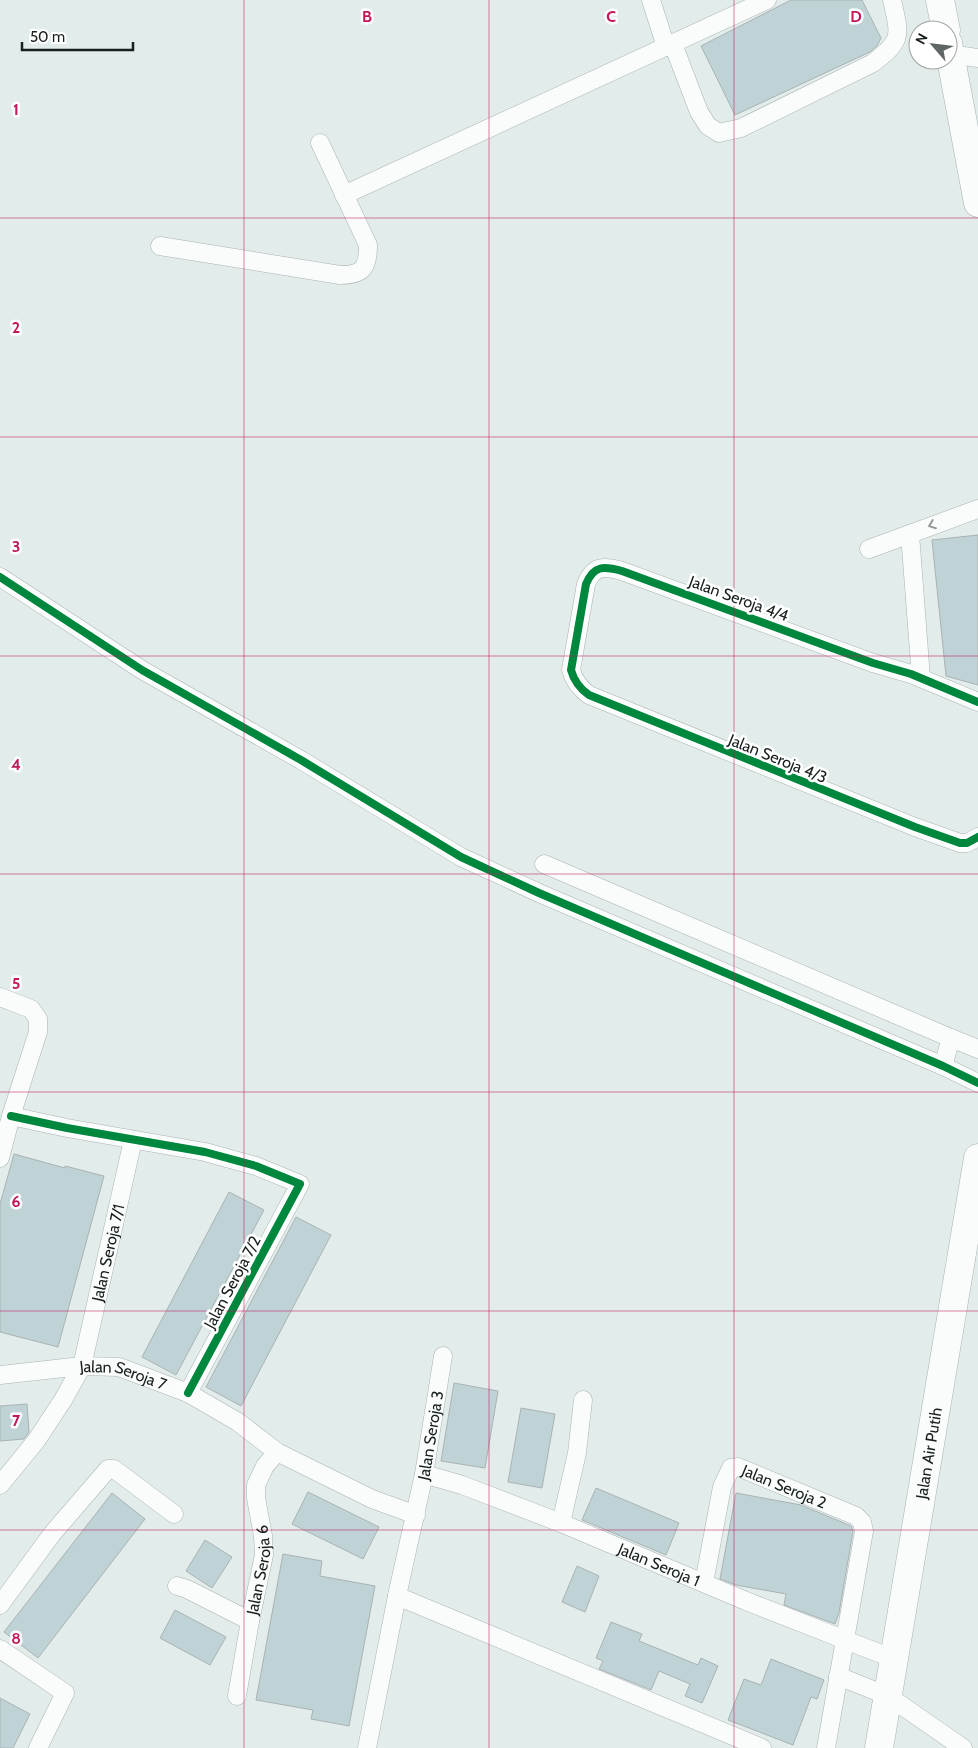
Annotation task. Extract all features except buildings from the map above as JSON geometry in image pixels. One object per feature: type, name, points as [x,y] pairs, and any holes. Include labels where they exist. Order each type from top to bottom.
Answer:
[{"type":"main road","points":[[940,0],[944,20]]},
{"type":"main road","points":[[953,70],[978,203]]},
{"type":"main road","name":"Jalan Air Putih","points":[[879,1748],[978,1158]]},
{"type":"street","points":[[651,0],[698,112],[708,126],[719,132],[741,128],[873,64],[891,49],[898,35],[892,0]]},
{"type":"street","points":[[344,195],[767,0]]},
{"type":"street","points":[[958,48],[978,58]]},
{"type":"street","points":[[160,246],[340,275],[354,275],[364,269],[368,258],[368,245],[320,142]]},
{"type":"street","points":[[869,549],[978,509]]},
{"type":"street","points":[[910,534],[921,678]]},
{"type":"street","name":"Jalan Seroja 4/4","points":[[574,680],[571,670],[586,584],[589,576],[602,568],[608,567],[679,591],[873,663],[921,678],[978,702]]},
{"type":"street","points":[[0,577],[142,670],[301,760],[461,857],[539,893],[943,1066],[978,1083]]},
{"type":"street","name":"Jalan Seroja 4/3","points":[[574,680],[580,689],[588,695],[906,824],[960,843],[967,843],[978,837]]},
{"type":"street","points":[[544,864],[978,1049]]},
{"type":"street","points":[[0,996],[31,1009],[38,1019],[38,1032],[11,1116],[0,1158]]},
{"type":"street","points":[[943,1066],[951,1038]]},
{"type":"street","points":[[11,1116],[133,1140]]},
{"type":"street","name":"Jalan Seroja 7/2","points":[[133,1140],[205,1152],[236,1160],[300,1184],[188,1393]]},
{"type":"street","name":"Jalan Seroja 7/1","points":[[0,1485],[36,1441],[63,1400],[82,1366],[133,1140]]},
{"type":"street","name":"Jalan Seroja 3","points":[[367,1748],[397,1596],[424,1474],[443,1356]]},
{"type":"street","name":"Jalan Seroja 7","points":[[0,1375],[82,1366],[119,1367],[188,1393],[238,1422],[277,1452],[372,1499],[416,1515]]},
{"type":"street","points":[[561,1523],[577,1453],[583,1400]]},
{"type":"street","name":"Jalan Seroja 6","points":[[237,1696],[264,1555],[256,1485],[265,1466],[277,1452]]},
{"type":"street","name":"Jalan Seroja 2","points":[[704,1583],[722,1487],[731,1468],[738,1467],[831,1504],[856,1516],[862,1522],[864,1531],[845,1639]]},
{"type":"street","points":[[0,1605],[52,1534],[108,1469],[114,1469],[174,1514]]},
{"type":"street","name":"Jalan Seroja 1","points":[[424,1474],[462,1485],[561,1523],[894,1659]]},
{"type":"street","points":[[177,1586],[187,1589],[250,1621]]},
{"type":"street","points":[[397,1596],[762,1748]]},
{"type":"street","points":[[826,1748],[845,1639]]},
{"type":"street","points":[[0,1649],[64,1693],[38,1748]]},
{"type":"street","points":[[838,1676],[888,1696],[963,1748]]},
{"type":"cycle path","points":[[978,702],[911,674],[873,663],[622,571],[600,568],[592,573],[586,584],[571,670],[577,684],[589,695],[915,827],[960,843],[967,843],[978,837]]},
{"type":"cycle path","points":[[0,577],[142,670],[301,760],[461,857],[539,893],[943,1066],[978,1083]]},
{"type":"cycle path","points":[[11,1116],[67,1128],[205,1152],[256,1166],[300,1184],[188,1393]]}]
